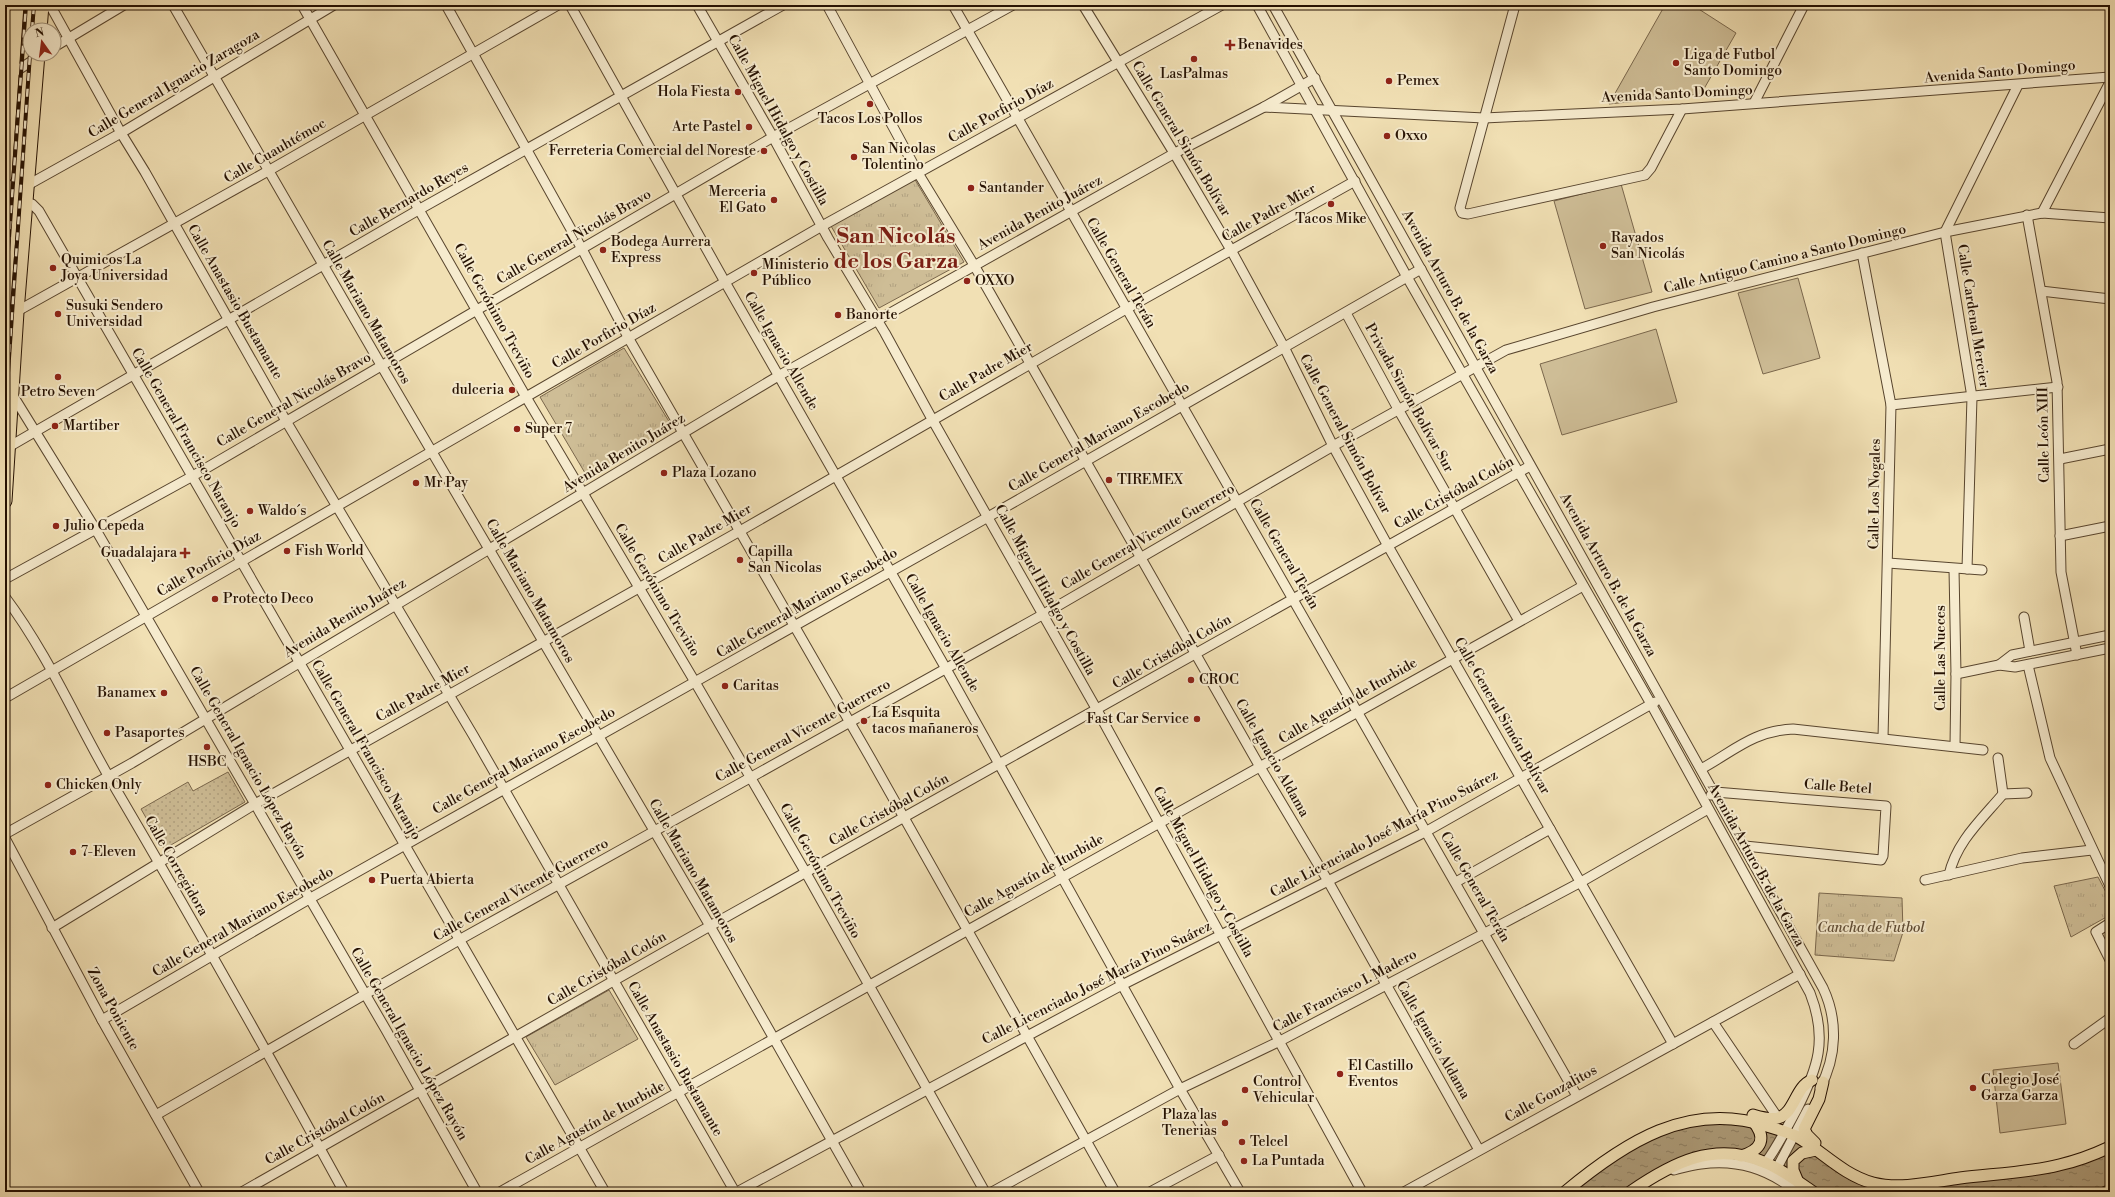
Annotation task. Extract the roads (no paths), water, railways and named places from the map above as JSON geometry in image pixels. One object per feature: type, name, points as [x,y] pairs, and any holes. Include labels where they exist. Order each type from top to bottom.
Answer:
[{"type":"highway","points":[[5,176],[9,68],[17,5]]},
{"type":"highway","points":[[41,22],[42,5]]},
{"type":"highway","points":[[5,501],[7,448],[26,186],[38,62]]},
{"type":"main road","points":[[1565,1192],[1609,1159],[1671,1126],[1688,1115],[1711,1112],[1734,1112],[1778,1118],[1787,1111],[1803,1085],[1817,1081],[1819,1099],[1805,1126],[1807,1135],[1836,1157],[1882,1181],[1886,1185]]},
{"type":"main road","points":[[1671,1126],[1701,1118],[1726,1118],[1753,1121],[1789,1133],[1851,1174],[1874,1183],[1886,1185],[1933,1182],[2058,1166],[2087,1157],[2110,1147]]},
{"type":"main road","points":[[1741,1156],[1753,1152],[1759,1146],[1761,1132],[1753,1121]]},
{"type":"main road","points":[[1798,1187],[1793,1170],[1793,1161],[1802,1153],[1816,1150]]},
{"type":"main road","points":[[1630,1192],[1660,1171],[1683,1161],[1705,1155],[1741,1156],[1766,1162],[1777,1168],[1798,1187],[1813,1192]]},
{"type":"main road","points":[[2106,1192],[2110,1191]]},
{"type":"street","name":"Calle Anastasio Bustamante","points":[[50,5],[67,38],[229,318],[286,421],[338,506],[394,605],[503,788],[615,981],[678,1094],[736,1192]]},
{"type":"street","points":[[62,41],[124,5]]},
{"type":"street","name":"Calle Mariano Matamoros","points":[[173,5],[323,266],[490,549],[542,642],[710,926],[861,1192]]},
{"type":"street","name":"Calle Gerónimo Treviño","points":[[302,5],[366,114],[526,397],[640,587],[751,777],[984,1192]]},
{"type":"street","name":"Calle General Ignacio Zaragoza","points":[[26,186],[121,133],[334,5]]},
{"type":"street","points":[[446,5],[525,150],[582,249],[629,338],[794,625],[1115,1192]]},
{"type":"street","name":"Calle Cuauhtémoc","points":[[5,318],[268,171],[558,5]]},
{"type":"street","name":"Calle Ignacio Allende","points":[[570,5],[725,282],[780,375],[946,667],[1180,1089],[1240,1192]]},
{"type":"street","name":"Calle Miguel Hidalgo y Costilla","points":[[696,5],[878,321],[1042,614],[1098,710],[1362,1192]]},
{"type":"street","name":"Calle Bernardo Reyes","points":[[7,448],[229,318],[783,5]]},
{"type":"street","name":"Calle Ignacio Aldama","points":[[827,5],[918,173],[974,265],[1260,767],[1328,881],[1479,1150]]},
{"type":"street","name":"Calle General Terán","points":[[953,5],[1070,212],[1359,712],[1577,1096]]},
{"type":"street","name":"Calle General Nicolás Bravo","points":[[5,579],[96,530],[191,476],[773,138],[1013,5]]},
{"type":"street","name":"Calle General Simón Bolívar","points":[[1083,5],[1231,250],[1284,347],[1333,446],[1388,546],[1522,777],[1550,830],[1673,1044]]},
{"type":"street","name":"Calle Porfirio Díaz","points":[[5,698],[53,672],[822,226],[1222,5]]},
{"type":"street","name":"Avenida Arturo B. de la Garza","points":[[1257,5],[1408,277],[1651,704],[1792,958],[1814,1002],[1820,1029],[1815,1096],[1766,1162]]},
{"type":"street","name":"Avenida Arturo B. de la Garza","points":[[1273,5],[1660,699],[1715,792],[1805,951],[1826,994],[1833,1017],[1833,1053],[1817,1081],[1806,1091],[1777,1168]]},
{"type":"street","points":[[1515,5],[1460,208],[1461,212],[1465,214],[1645,175],[1651,168],[1682,109]]},
{"type":"street","points":[[1754,104],[1804,5]]},
{"type":"street","points":[[9,68],[23,62]]},
{"type":"street","name":"Avenida Santo Domingo","points":[[1317,111],[1484,118],[1682,109],[2110,77]]},
{"type":"street","name":"Avenida Benito Juárez","points":[[5,834],[108,776],[206,718],[780,375],[878,321],[974,265],[1315,78]]},
{"type":"street","points":[[2042,213],[2110,82]]},
{"type":"street","name":"Calle Cardenal Mercier","points":[[1967,569],[1972,397],[1945,232],[2018,85]]},
{"type":"street","points":[[1264,107],[1317,111]]},
{"type":"street","name":"Calle Padre Mier","points":[[52,928],[255,804],[740,531],[836,474],[1126,309],[1355,181]]},
{"type":"street","name":"Calle General Francisco Naranjo","points":[[25,203],[32,204],[39,210],[132,375],[351,750],[404,845],[605,1192]]},
{"type":"street","name":"Calle Antiguo Camino a Santo Domingo","points":[[1464,373],[1506,350],[1525,343],[1624,315],[1945,232],[2042,213],[2110,218]]},
{"type":"street","name":"Calle León XIII","points":[[2027,215],[2058,387],[2060,536],[2063,587],[2077,655]]},
{"type":"street","name":"Calle Los Nogales","points":[[1862,253],[1891,405],[1883,738]]},
{"type":"street","name":"Calle General Mariano Escobedo","points":[[102,1020],[212,957],[309,898],[503,788],[695,682],[1421,269]]},
{"type":"street","points":[[2041,292],[2110,299]]},
{"type":"street","name":"Privada Simón Bolívar Sur","points":[[1346,313],[1398,409],[1519,621]]},
{"type":"street","name":"Calle General Vicente Guerrero","points":[[156,1115],[459,940],[1042,614],[1333,446],[1464,373]]},
{"type":"street","points":[[1891,405],[2058,387]]},
{"type":"street","name":"Calle General Ignacio López Rayón","points":[[12,394],[96,530],[206,718],[477,1192]]},
{"type":"street","points":[[2060,459],[2110,449]]},
{"type":"street","name":"Calle Cristóbal Colón","points":[[242,1192],[710,926],[1000,765],[1530,466]]},
{"type":"street","points":[[2060,536],[2110,526]]},
{"type":"street","points":[[1888,563],[1982,570]]},
{"type":"street","name":"Calle Las Nueces","points":[[1954,569],[1956,674],[1955,746]]},
{"type":"street","name":"Calle Agustín de Iturbide","points":[[500,1192],[580,1149],[1062,876],[1160,824],[1583,586]]},
{"type":"street","name":"Calle Corregidora","points":[[5,597],[25,625],[53,672],[108,776],[267,1051],[344,1192]]},
{"type":"street","points":[[2024,617],[2030,651]]},
{"type":"street","points":[[1999,665],[2009,656],[2110,636]]},
{"type":"street","points":[[1956,674],[1999,665],[2011,668],[2110,648]]},
{"type":"street","points":[[2028,665],[2047,751],[2110,886]]},
{"type":"street","name":"Calle Licenciado José María Pino Suárez","points":[[736,1192],[1122,985],[1427,831],[1660,699]]},
{"type":"street","points":[[1701,770],[1744,742],[1758,736],[1780,730],[1793,729],[1984,750]]},
{"type":"street","points":[[1998,758],[2003,794]]},
{"type":"street","points":[[1703,799],[1715,792]]},
{"type":"street","name":"Calle Betel","points":[[1715,792],[1886,806],[1883,856],[1881,860],[1745,846]]},
{"type":"street","points":[[1949,875],[1952,862],[1960,845],[2003,794],[2027,793]]},
{"type":"street","name":"Calle Francisco I. Madero","points":[[992,1192],[1180,1089],[1280,1041],[1581,882],[1708,809]]},
{"type":"street","points":[[1456,882],[1550,830]]},
{"type":"street","name":"Zona Poniente","points":[[5,838],[102,1020],[199,1192]]},
{"type":"street","points":[[1925,880],[2022,858],[2092,850]]},
{"type":"street","points":[[2110,923],[2096,932],[2110,960]]},
{"type":"street","points":[[1792,958],[1805,951]]},
{"type":"street","name":"Calle Gonzalitos","points":[[1404,1192],[1800,974]]},
{"type":"street","points":[[2074,1044],[2110,1018]]},
{"type":"street","points":[[1713,1022],[1778,1118]]},
{"type":"street","points":[[1150,1192],[1219,1155]]},
{"type":"street","points":[[1660,1171],[1698,1164],[1731,1162],[1773,1174],[1798,1187]]},
{"type":"water","points":[[1701,1118],[1785,1131],[1874,1183],[2058,1166],[2110,1147],[2110,1191],[1813,1192],[1705,1155],[1630,1192],[1565,1192],[1609,1159]]},
{"type":"railway","points":[[5,293],[26,5]]},
{"type":"railway","points":[[33,22],[34,5]]},
{"type":"railway","points":[[5,416],[29,62]]},
{"type":"place","name":"Benavides","points":[[1230,45]]},
{"type":"place","name":"LasPalmas","points":[[1194,59]]},
{"type":"place","name":"Liga de Futbol Santo Domingo","points":[[1676,63]]},
{"type":"place","name":"Pemex","points":[[1389,81]]},
{"type":"place","name":"Hola Fiesta","points":[[738,92]]},
{"type":"place","name":"Tacos Los Pollos","points":[[870,104]]},
{"type":"place","name":"Arte Pastel","points":[[749,127]]},
{"type":"place","name":"Oxxo","points":[[1387,136]]},
{"type":"place","name":"Ferreteria Comercial del Noreste","points":[[764,151]]},
{"type":"place","name":"San Nicolas Tolentino","points":[[854,157]]},
{"type":"place","name":"Santander","points":[[971,188]]},
{"type":"place","name":"Merceria El Gato","points":[[774,200]]},
{"type":"place","name":"Tacos Mike","points":[[1331,204]]},
{"type":"place","name":"Rayados San Nicolás","points":[[1603,246]]},
{"type":"place","name":"Bodega Aurrera Express","points":[[603,250]]},
{"type":"place","name":"Quimicos La Joya Universidad","points":[[53,268]]},
{"type":"place","name":"Ministerio Público","points":[[754,273]]},
{"type":"place","name":"OXXO","points":[[967,281]]},
{"type":"place","name":"Susuki Sendero Universidad","points":[[58,314]]},
{"type":"place","name":"Banorte","points":[[838,315]]},
{"type":"place","name":"Petro Seven","points":[[58,377]]},
{"type":"place","name":"dulceria","points":[[512,390]]},
{"type":"place","name":"Martiber","points":[[55,426]]},
{"type":"place","name":"Super 7","points":[[517,429]]},
{"type":"place","name":"Plaza Lozano","points":[[664,473]]},
{"type":"place","name":"TIREMEX","points":[[1109,480]]},
{"type":"place","name":"Mr Pay","points":[[416,483]]},
{"type":"place","name":"Waldo´s","points":[[250,511]]},
{"type":"place","name":"Julio Cepeda","points":[[56,526]]},
{"type":"place","name":"Fish World","points":[[287,551]]},
{"type":"place","name":"Guadalajara","points":[[185,553]]},
{"type":"place","name":"Capilla San Nicolas","points":[[740,560]]},
{"type":"place","name":"Protecto Deco","points":[[215,599]]},
{"type":"place","name":"CROC","points":[[1191,680]]},
{"type":"place","name":"Caritas","points":[[725,686]]},
{"type":"place","name":"Banamex","points":[[164,693]]},
{"type":"place","name":"Fast Car Service","points":[[1197,719]]},
{"type":"place","name":"La Esquita tacos mañaneros","points":[[864,721]]},
{"type":"place","name":"Pasaportes","points":[[107,733]]},
{"type":"place","name":"HSBC","points":[[207,747]]},
{"type":"place","name":"Chicken Only","points":[[48,785]]},
{"type":"place","name":"7-Eleven","points":[[73,852]]},
{"type":"place","name":"Puerta Abierta","points":[[372,880]]},
{"type":"place","name":"El Castillo Eventos","points":[[1340,1074]]},
{"type":"place","name":"Colegio José Garza Garza","points":[[1973,1088]]},
{"type":"place","name":"Control Vehicular","points":[[1245,1090]]},
{"type":"place","name":"Plaza las Tenerias","points":[[1225,1123]]},
{"type":"place","name":"Telcel","points":[[1242,1142]]},
{"type":"place","name":"La Puntada","points":[[1244,1161]]},
{"type":"district","name":"San Nicolás de los Garza","points":[[896,248]]},
{"type":"park label","name":"Cancha de Futbol","points":[[1871,928]]}]
